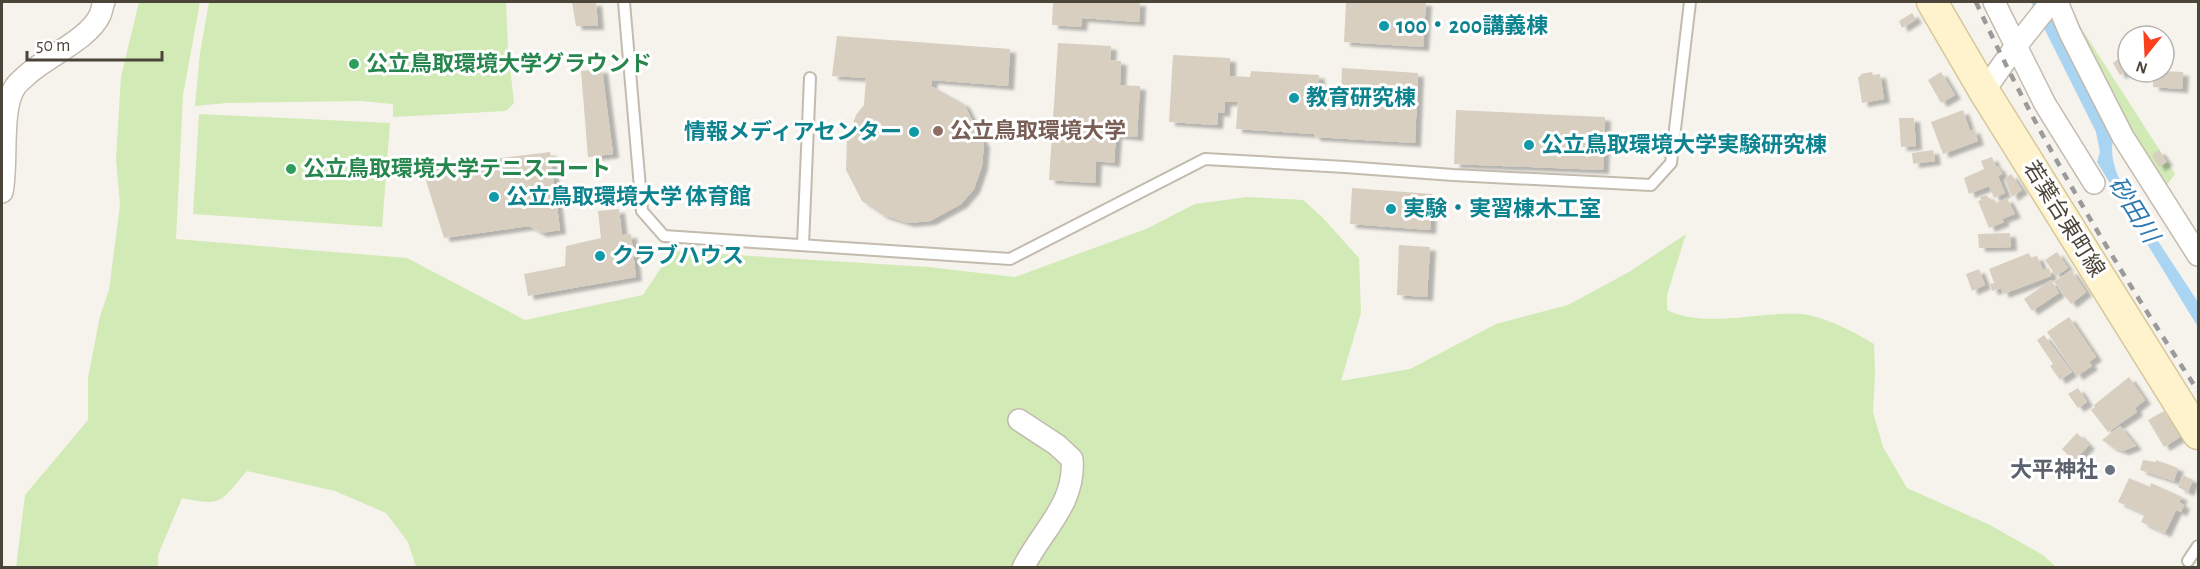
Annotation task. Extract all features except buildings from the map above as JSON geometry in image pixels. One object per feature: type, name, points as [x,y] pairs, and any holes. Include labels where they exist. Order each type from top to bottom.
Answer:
[{"type":"main road","name":"若葉台東町線","points":[[1932,2],[1984,91],[2199,434]]},
{"type":"street","points":[[2,192],[5,177],[9,100],[15,86],[36,67],[84,34],[100,16],[104,2]]},
{"type":"street","points":[[1994,2],[2020,41],[2045,104],[2094,183]]},
{"type":"street","points":[[1984,91],[2051,2]]},
{"type":"street","points":[[2057,2],[2070,33],[2123,137],[2199,255]]},
{"type":"street","points":[[1019,420],[1058,445],[1072,459],[1074,475],[1052,524],[1023,567]]},
{"type":"lane","points":[[624,2],[642,211],[664,236],[1010,258],[1205,159],[1443,175],[1652,184],[1671,164],[1690,2]]},
{"type":"lane","points":[[803,245],[810,78]]},
{"type":"lane","points":[[2188,561],[2199,546]]},
{"type":"green space","points":[[139,2],[200,2],[183,95],[176,239],[407,258],[525,320],[643,295],[672,251],[928,267],[1015,277],[1146,229],[1195,204],[1247,197],[1303,200],[1322,217],[1359,258],[1361,313],[1341,381],[1410,369],[1496,324],[1568,305],[1629,272],[1686,234],[1667,295],[1667,310],[1682,316],[1716,319],[1785,314],[1810,315],[1839,325],[1874,344],[1873,412],[1883,447],[1907,488],[1990,525],[2043,555],[2056,567],[416,567],[408,542],[386,513],[335,491],[247,471],[220,499],[207,502],[182,498],[158,555],[158,567],[16,568],[25,495],[88,420],[88,378],[100,316],[109,290],[120,205],[116,159],[121,77]]},
{"type":"green space","name":"公立鳥取環境大学グラウンド","points":[[209,2],[506,2],[514,103],[506,111],[393,117],[393,104],[361,101],[227,103],[195,106],[200,53]]},
{"type":"green space","points":[[2070,16],[2078,23],[2175,174],[2164,189]]},
{"type":"green space","name":"公立鳥取環境大学テニスコート","points":[[199,114],[390,123],[382,227],[193,214]]},
{"type":"water","name":"砂田川","points":[[2031,2],[2052,2],[2114,135],[2113,159],[2120,180],[2198,302],[2198,327],[2097,162],[2100,152],[2096,132]]},
{"type":"railway","points":[[1976,2],[2025,103],[2052,152],[2137,297],[2198,391]]},
{"type":"place","name":"100・200講義棟","points":[[1384,26]]},
{"type":"place","name":"公立鳥取環境大学グラウンド","points":[[354,64]]},
{"type":"place","name":"教育研究棟","points":[[1294,98]]},
{"type":"place","name":"公立鳥取環境大学","points":[[938,131]]},
{"type":"place","name":"情報メディアセンター","points":[[914,132]]},
{"type":"place","name":"公立鳥取環境大学実験研究棟","points":[[1529,145]]},
{"type":"place","name":"公立鳥取環境大学テニスコート","points":[[291,169]]},
{"type":"place","name":"公立鳥取環境大学 体育館","points":[[494,197]]},
{"type":"place","name":"実験・実習棟木工室","points":[[1391,209]]},
{"type":"place","name":"クラブハウス","points":[[600,256]]},
{"type":"place","name":"大平神社","points":[[2110,470]]}]
